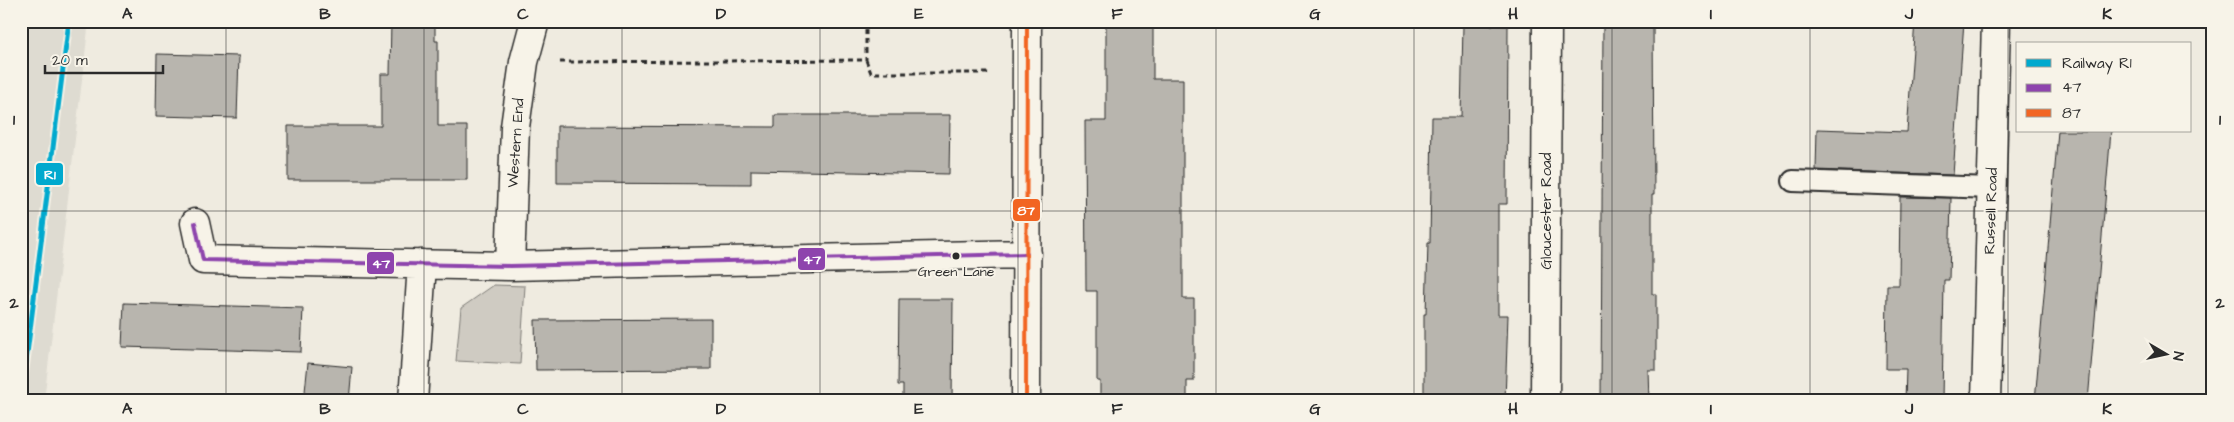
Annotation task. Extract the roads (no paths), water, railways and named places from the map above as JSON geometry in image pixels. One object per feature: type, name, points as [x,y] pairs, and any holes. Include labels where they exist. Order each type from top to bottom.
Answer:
[{"type":"street","name":"Western End","points":[[510,266],[514,127],[524,62],[535,21]]},
{"type":"street","points":[[1026,401],[1027,21]]},
{"type":"street","name":"Gloucester Road","points":[[1545,401],[1547,21]]},
{"type":"street","name":"Russell Road","points":[[1986,401],[1996,21]]},
{"type":"street","points":[[195,223],[203,260],[510,266],[1027,254]]},
{"type":"street","points":[[413,401],[422,264]]},
{"type":"lane","points":[[1794,181],[1992,188]]},
{"type":"rail line","name":"R1","points":[[21,401],[69,21]]},
{"type":"place","name":"Green Lane","points":[[956,256]]}]
